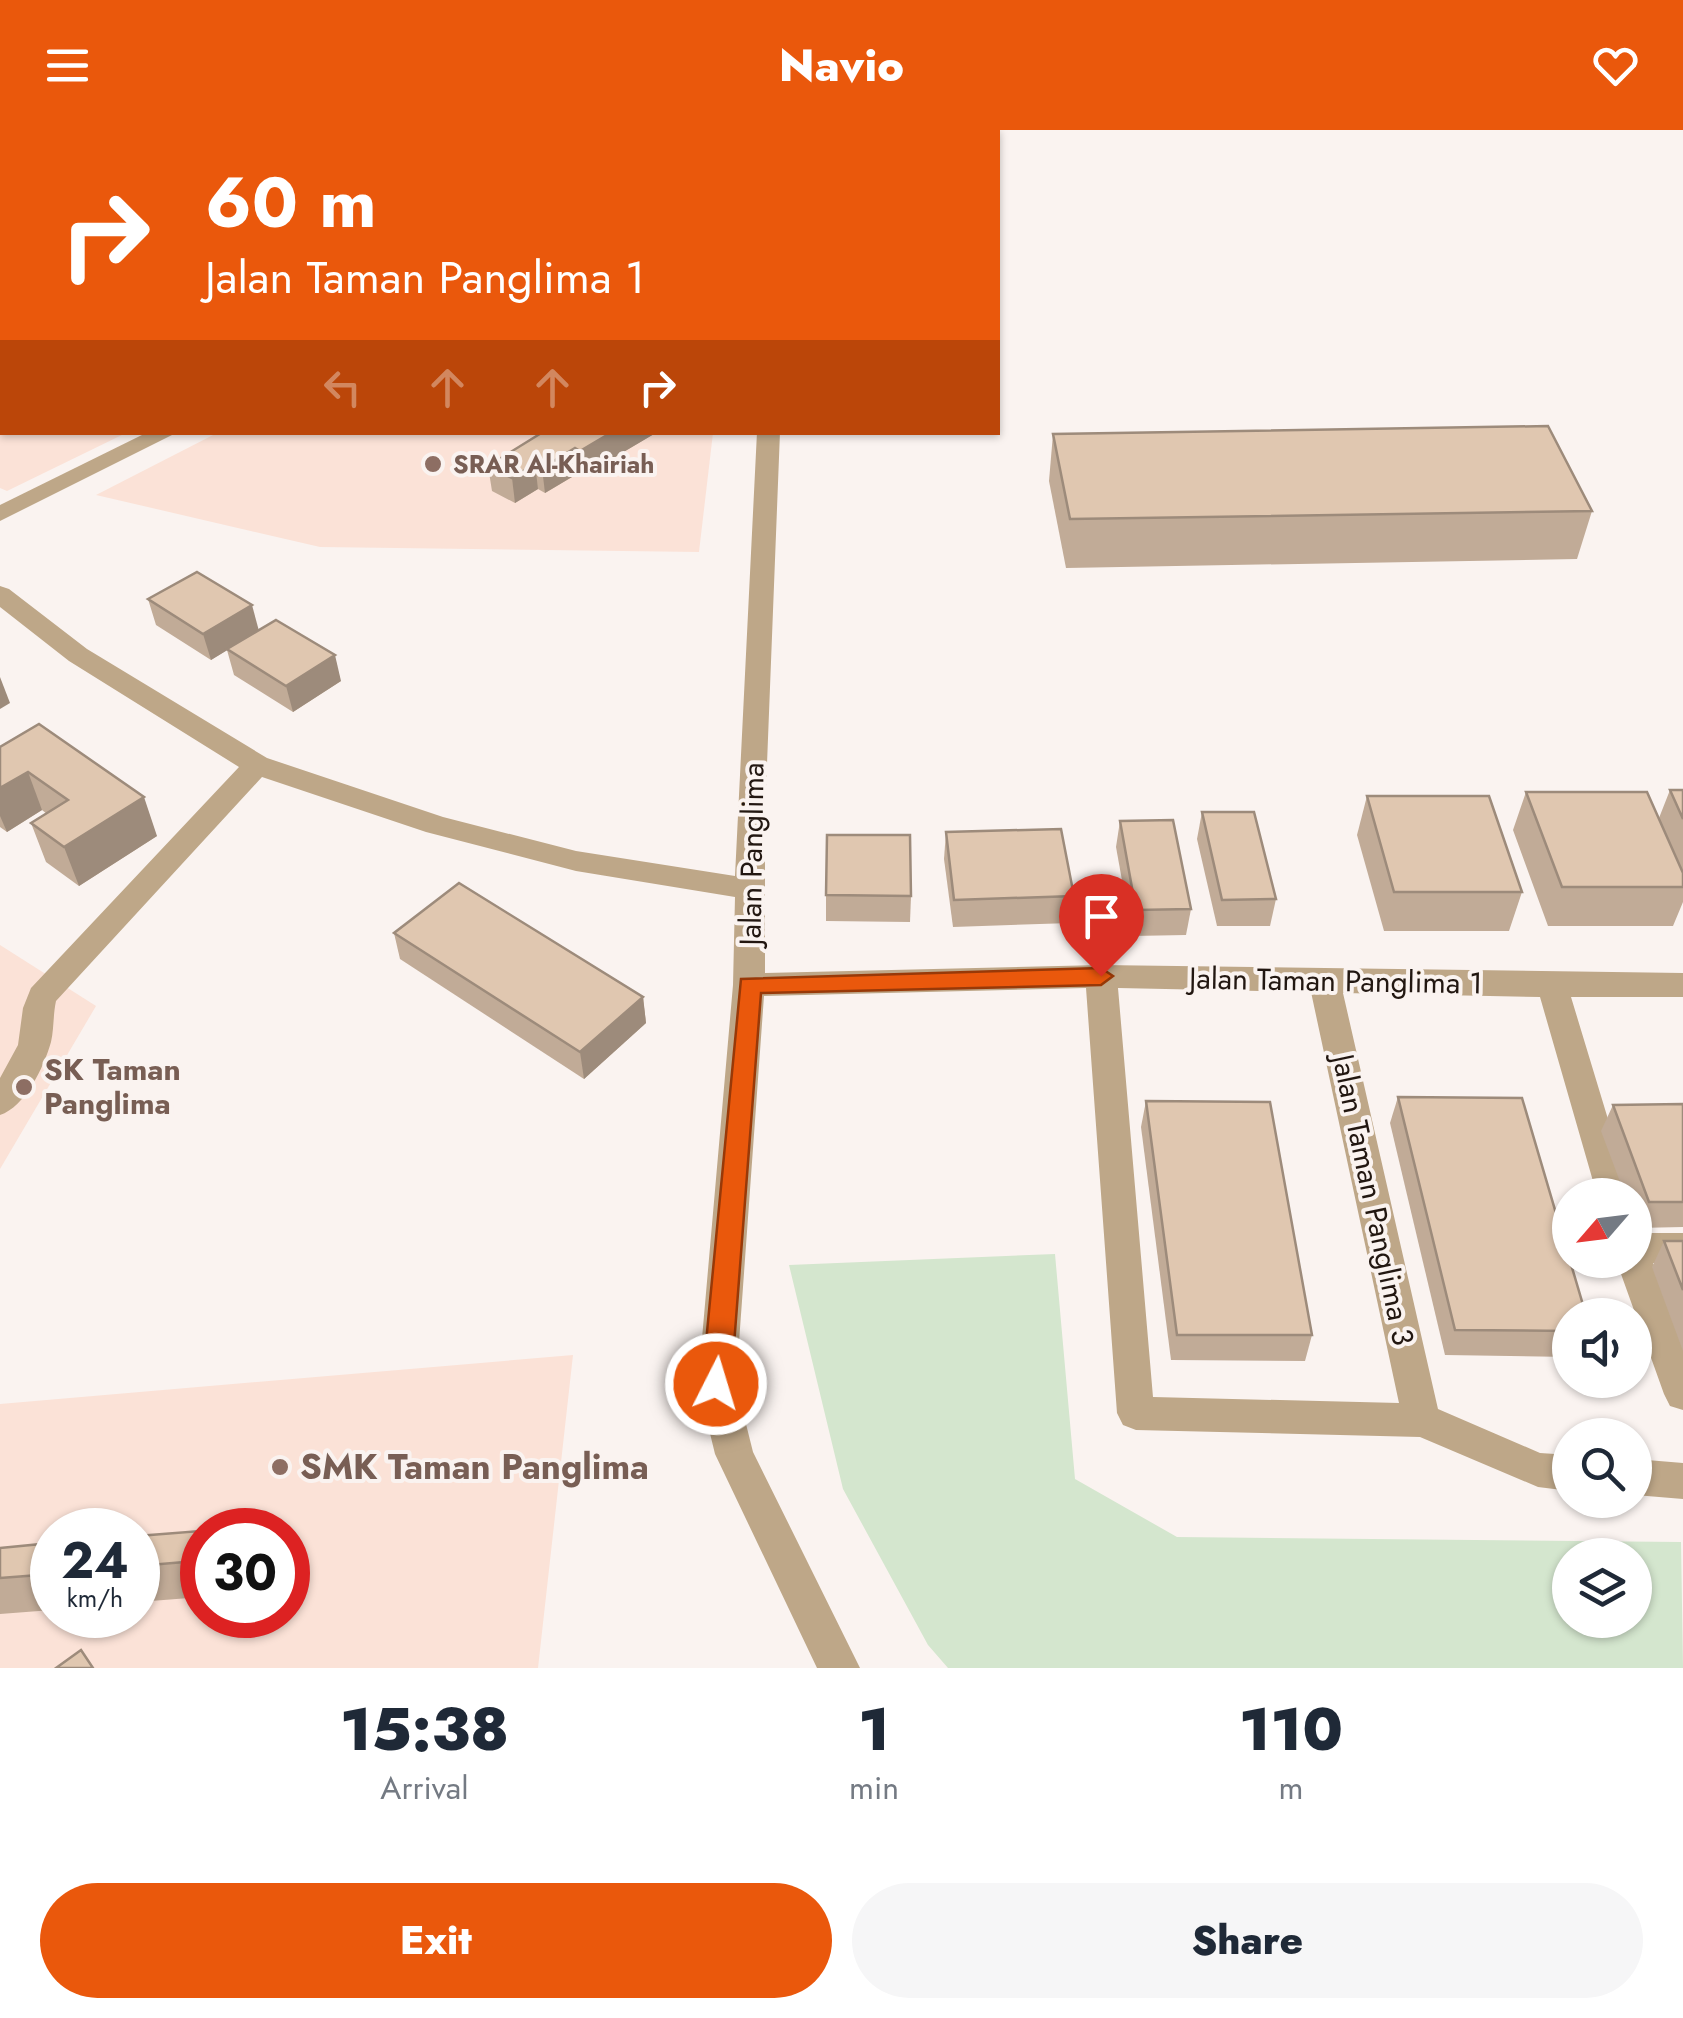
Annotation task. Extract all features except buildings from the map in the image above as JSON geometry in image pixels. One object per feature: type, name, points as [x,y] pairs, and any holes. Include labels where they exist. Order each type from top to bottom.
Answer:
[{"type":"street","points":[[0,514],[161,435]]},
{"type":"street","name":"Jalan Panglima","points":[[769,435],[750,985],[716,1384],[734,1454],[839,1668]]},
{"type":"street","points":[[0,594],[78,654],[257,766],[436,825],[576,861],[751,888]]},
{"type":"street","points":[[0,1102],[18,1079],[36,1036],[34,1018],[42,996],[257,766]]},
{"type":"street","points":[[1101,976],[1136,1413],[1422,1420],[1538,1470],[1552,1471]]},
{"type":"street","name":"Jalan Taman Panglima 1","points":[[750,985],[1101,976],[1552,986],[1683,985]]},
{"type":"street","name":"Jalan Taman Panglima 3","points":[[1324,979],[1422,1420]]},
{"type":"street","points":[[1552,986],[1609,1178]]},
{"type":"street","points":[[1652,1248],[1683,1248]]},
{"type":"street","points":[[1641,1278],[1683,1394]]},
{"type":"street","points":[[1652,1478],[1683,1481]]},
{"type":"shaded area","points":[[0,435],[122,435],[7,491],[0,488]]},
{"type":"shaded area","name":"SRAR Al-Khairiah","points":[[213,435],[713,435],[699,552],[320,547],[96,495]]},
{"type":"shaded area","name":"SK Taman Panglima","points":[[0,945],[96,1006],[0,1169]]},
{"type":"shaded area","name":"SMK Taman Panglima","points":[[573,1355],[538,1668],[0,1668],[0,1404]]},
{"type":"green space","points":[[1055,1254],[1075,1479],[1177,1537],[1552,1541],[1552,1638],[1652,1638],[1652,1542],[1681,1542],[1683,1668],[948,1668],[928,1645],[843,1489],[789,1265]]},
{"type":"place","name":"SRAR Al-Khairiah","points":[[433,464]]},
{"type":"place","name":"SK Taman Panglima","points":[[24,1087]]},
{"type":"place","name":"SMK Taman Panglima","points":[[280,1467]]},
{"type":"route","points":[[716,1384],[750,985],[1101,976]]}]
